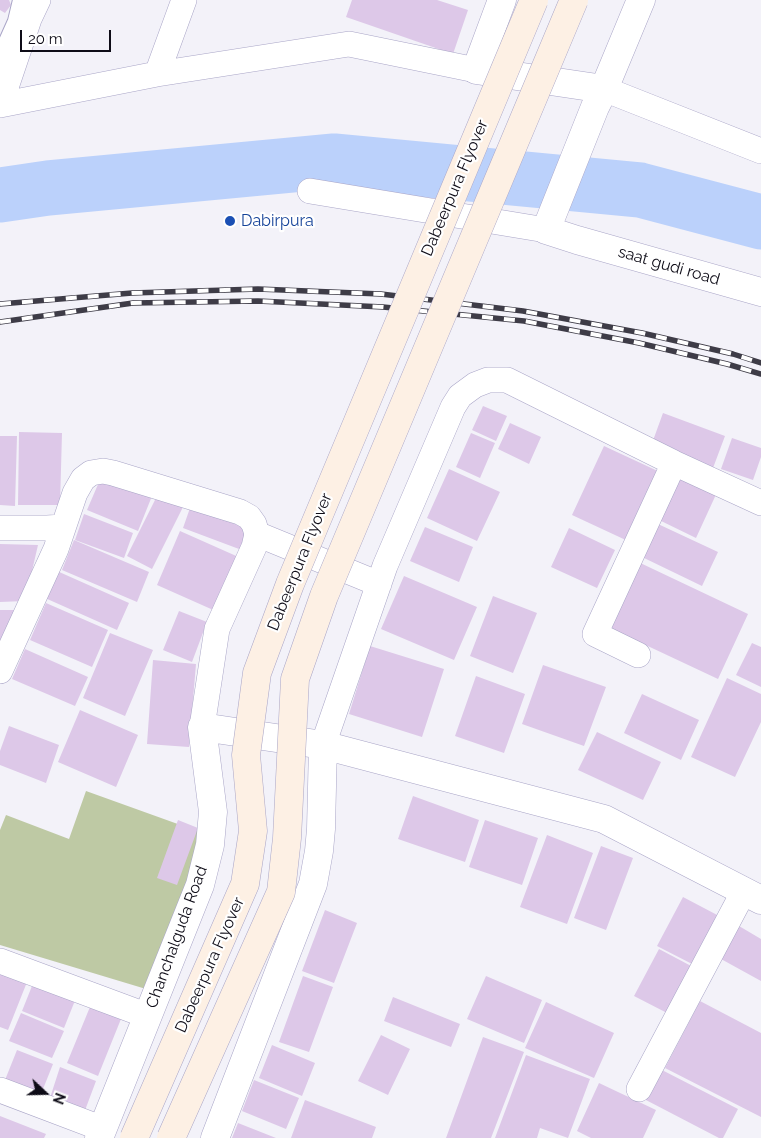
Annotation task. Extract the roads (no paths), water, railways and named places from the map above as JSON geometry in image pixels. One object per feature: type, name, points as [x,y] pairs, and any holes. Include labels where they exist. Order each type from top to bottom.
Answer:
[{"type":"main road","name":"Dabeerpura Flyover","points":[[134,1138],[245,884],[253,831],[246,755],[257,673],[290,584],[534,0]]},
{"type":"main road","points":[[171,1138],[280,892],[287,838],[295,679],[321,606],[574,0]]},
{"type":"street","points":[[38,0],[29,19],[0,105],[157,74],[349,44],[600,98],[761,151]]},
{"type":"street","points":[[157,74],[184,0]]},
{"type":"street","points":[[476,70],[502,0]]},
{"type":"street","points":[[310,191],[548,224],[641,0]]},
{"type":"street","name":"saat gudi road","points":[[548,224],[577,240],[761,292]]},
{"type":"street","points":[[216,1138],[313,884],[321,829],[323,745],[379,584],[453,407],[460,396],[475,385],[488,380],[507,380],[761,503]]},
{"type":"street","points":[[638,655],[595,634],[674,462]]},
{"type":"street","points":[[0,672],[56,549],[76,493],[83,479],[91,473],[103,470],[240,512],[250,517],[257,534],[254,547],[217,629],[202,727],[323,745],[604,819],[753,896],[639,1089]]},
{"type":"street","points":[[0,528],[63,527]]},
{"type":"street","points":[[257,534],[379,584]]},
{"type":"street","name":"Chanchalguda Road","points":[[101,1134],[200,885],[210,844],[213,812],[202,727]]},
{"type":"street","points":[[0,961],[148,1016]]},
{"type":"street","points":[[0,1090],[101,1134]]},
{"type":"lane","points":[[12,70],[1,61],[0,52],[14,21],[19,0]]},
{"type":"waterway","points":[[0,195],[48,188],[334,161],[640,190],[761,222]]},
{"type":"railway","points":[[0,304],[132,293],[258,289],[381,294],[523,311],[642,333],[733,354],[761,363]]},
{"type":"railway","points":[[0,322],[133,303],[258,301],[383,307],[524,321],[639,343],[761,374]]},
{"type":"place","name":"Dabirpura","points":[[230,221]]}]
